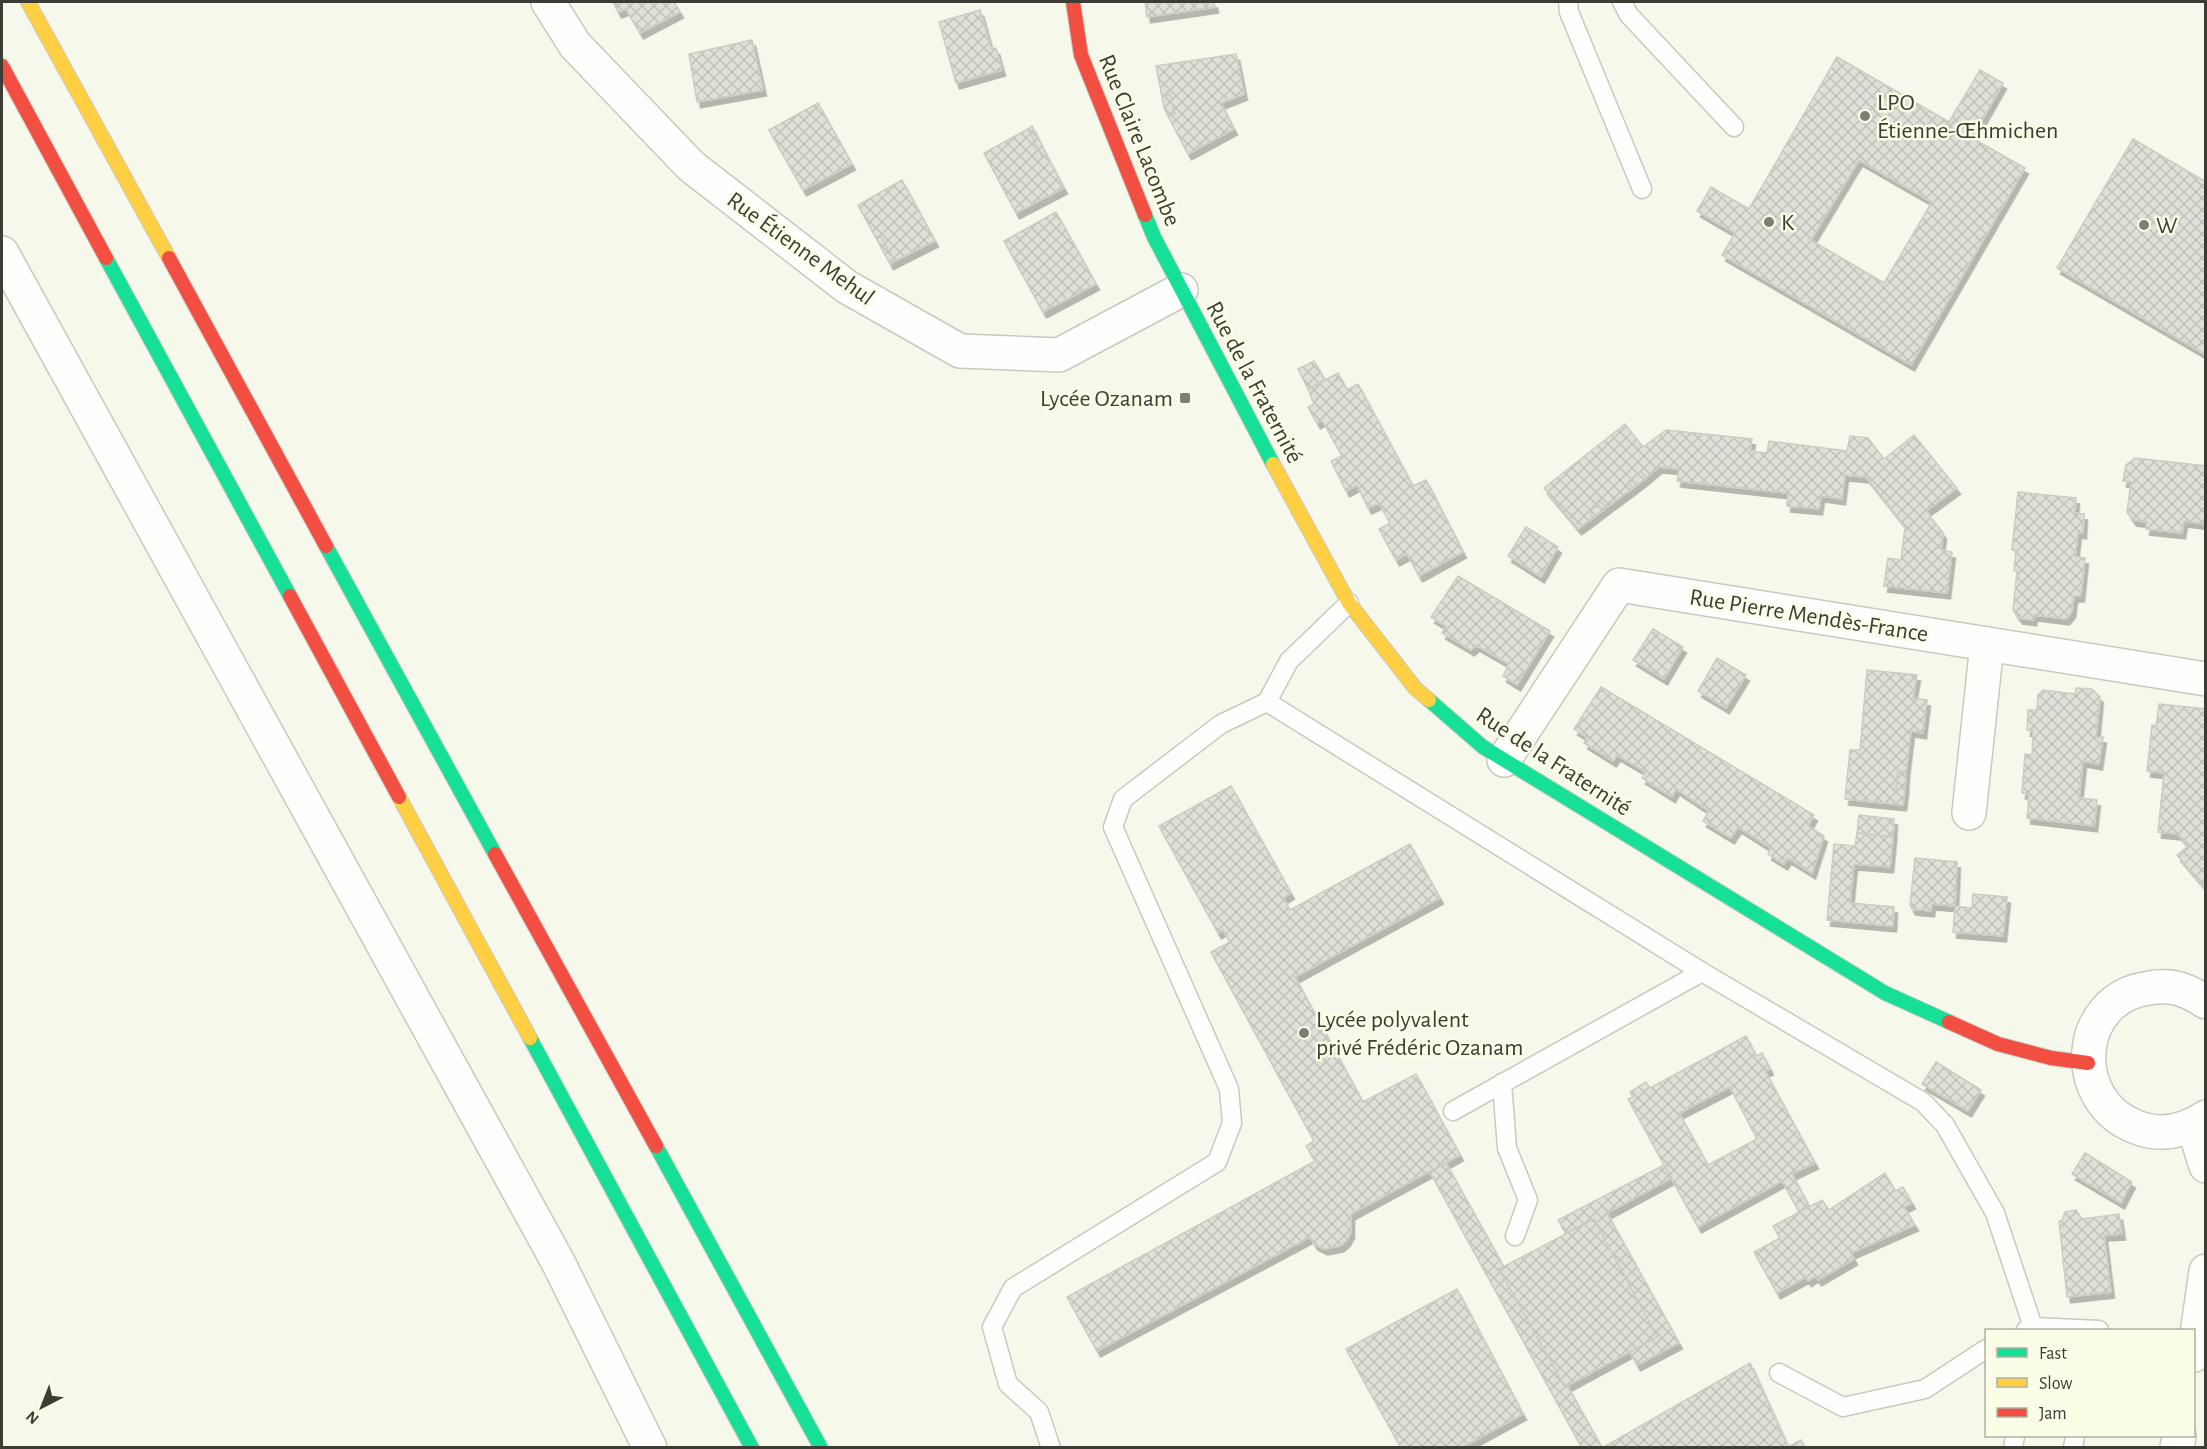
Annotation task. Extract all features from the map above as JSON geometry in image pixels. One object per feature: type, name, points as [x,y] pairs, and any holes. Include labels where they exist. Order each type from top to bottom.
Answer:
[{"type":"main road","points":[[28,2],[821,1448]]},
{"type":"main road","name":"Rue Claire Lacombe","points":[[1073,2],[1081,55],[1154,237],[1181,290]]},
{"type":"main road","points":[[2,66],[752,1448]]},
{"type":"main road","name":"Rue de la Fraternité","points":[[1181,290],[1349,603],[1415,688],[1483,747],[1886,993],[1998,1044],[2051,1058],[2088,1063]]},
{"type":"street","name":"Rue Étienne Mehul","points":[[548,2],[575,45],[691,166],[847,287],[960,351],[1059,355],[1181,290]]},
{"type":"street","points":[[2,253],[558,1262],[650,1448]]},
{"type":"street","name":"Rue Pierre Mendès-France","points":[[1504,760],[1619,585],[2205,679]]},
{"type":"street","points":[[1968,813],[1987,644]]},
{"type":"street","points":[[2205,1002],[2186,991],[2162,986],[2138,989],[2117,1000],[2100,1017],[2090,1039],[2088,1063],[2093,1086],[2105,1107],[2123,1123],[2146,1131],[2170,1132],[2199,1121],[2205,1166]]},
{"type":"street","points":[[2195,1338],[2205,1271]]},
{"type":"lane","points":[[1568,2],[1569,12],[1642,189]]},
{"type":"lane","points":[[1622,2],[1629,15],[1734,127]]},
{"type":"lane","points":[[1051,1448],[1039,1412],[1008,1384],[992,1327],[1013,1288],[1217,1162],[1232,1123],[1229,1089],[1113,827],[1122,799],[1221,724],[1267,702],[1289,661],[1349,603]]},
{"type":"lane","points":[[1267,702],[1702,972],[1923,1102],[1945,1125],[1995,1213],[2032,1329]]},
{"type":"lane","points":[[1453,1111],[1702,972]]},
{"type":"lane","points":[[1502,1083],[1507,1148],[1528,1200],[1515,1236]]},
{"type":"lane","points":[[1779,1372],[1843,1407],[1925,1389],[1985,1350]]},
{"type":"building","points":[[613,2],[674,2],[680,12],[640,33],[626,9],[618,12]]},
{"type":"building","points":[[1145,2],[1214,2],[1215,7],[1147,17]]},
{"type":"building","points":[[980,10],[991,49],[996,48],[1002,70],[956,83],[939,22]]},
{"type":"building","points":[[752,40],[763,90],[697,102],[689,54]]},
{"type":"building","points":[[1236,54],[1244,94],[1221,103],[1234,129],[1188,154],[1168,116],[1175,113],[1170,95],[1162,97],[1156,66]]},
{"type":"building","name":"K","points":[[1837,57],[1949,122],[1980,70],[2003,83],[1972,138],[2025,168],[1911,365],[1722,255],[1735,233],[1697,211],[1711,187],[1749,209]],"holes":[[[1859,160],[1932,202],[1884,283],[1811,240]]]},
{"type":"building","points":[[1170,95],[1175,113],[1168,116],[1162,97]]},
{"type":"building","points":[[818,103],[852,164],[803,190],[769,130]]},
{"type":"building","points":[[1032,126],[1046,154],[1042,157],[1028,129]]},
{"type":"building","points":[[1028,129],[1042,157],[1046,154],[1064,188],[1016,213],[984,153]]},
{"type":"building","name":"W","points":[[2133,139],[2206,182],[2206,355],[2057,268]]},
{"type":"building","points":[[902,180],[935,241],[895,261],[880,235],[876,238],[858,205]]},
{"type":"building","points":[[1056,212],[1096,284],[1043,312],[1004,241]]},
{"type":"building","points":[[880,235],[895,261],[890,264],[876,238]]},
{"type":"building","points":[[1314,361],[1325,380],[1308,389],[1298,369]]},
{"type":"building","points":[[1338,373],[1347,390],[1358,384],[1413,486],[1426,480],[1463,552],[1419,576],[1407,554],[1396,560],[1379,529],[1390,523],[1379,503],[1368,508],[1357,485],[1346,491],[1331,461],[1342,456],[1322,420],[1317,423],[1308,407],[1314,404],[1308,389]]},
{"type":"building","points":[[1625,424],[1643,447],[1666,430],[1752,439],[1750,451],[1767,453],[1769,441],[1847,451],[1850,436],[1868,438],[1884,459],[1914,435],[1957,488],[1926,511],[1943,533],[1941,550],[1952,552],[1947,593],[1884,586],[1888,558],[1901,560],[1905,526],[1866,477],[1845,475],[1842,499],[1821,496],[1819,509],[1787,506],[1788,493],[1677,481],[1679,469],[1659,467],[1646,478],[1641,471],[1628,482],[1633,488],[1606,508],[1602,502],[1589,512],[1593,518],[1578,529],[1544,488]]},
{"type":"building","points":[[2135,458],[2206,466],[2206,524],[2184,521],[2182,533],[2146,529],[2147,522],[2133,520],[2127,512],[2131,482],[2123,481],[2126,465]]},
{"type":"building","points":[[1641,471],[1646,478],[1633,488],[1628,482]]},
{"type":"building","points":[[2018,492],[2076,498],[2075,513],[2084,514],[2083,533],[2078,532],[2075,557],[2085,558],[2081,596],[2074,596],[2072,612],[2066,619],[2034,615],[2033,620],[2019,618],[2013,610],[2017,571],[2014,571],[2016,551],[2012,550]]},
{"type":"building","points":[[1602,502],[1606,508],[1593,518],[1589,512]]},
{"type":"building","points":[[1526,527],[1558,547],[1541,577],[1508,556]]},
{"type":"building","points":[[1458,576],[1550,631],[1517,685],[1503,676],[1509,664],[1476,645],[1471,650],[1442,633],[1446,626],[1431,617]]},
{"type":"building","points":[[1653,629],[1683,647],[1664,679],[1633,660]]},
{"type":"building","points":[[1717,658],[1746,675],[1726,708],[1698,691]]},
{"type":"building","points":[[1867,670],[1917,675],[1913,698],[1927,700],[1923,733],[1911,731],[1906,772],[1898,771],[1896,788],[1905,789],[1903,805],[1845,799],[1850,750],[1860,750]]},
{"type":"building","points":[[1601,687],[1814,815],[1808,826],[1824,836],[1812,873],[1788,858],[1784,864],[1768,854],[1771,848],[1738,827],[1731,838],[1703,821],[1709,811],[1676,789],[1672,797],[1642,778],[1646,772],[1617,755],[1613,761],[1584,743],[1587,737],[1574,729]]},
{"type":"building","points":[[2076,688],[2092,689],[2100,697],[2096,737],[2103,737],[2099,764],[2083,761],[2079,798],[2097,800],[2094,826],[2027,818],[2029,794],[2022,793],[2025,754],[2032,755],[2033,731],[2027,730],[2028,710],[2037,710],[2038,695],[2043,690],[2075,694]]},
{"type":"building","points":[[2159,704],[2206,709],[2206,889],[2177,855],[2188,846],[2178,834],[2158,832],[2164,773],[2147,771],[2152,725],[2156,726]]},
{"type":"building","points":[[1898,771],[1906,772],[1905,789],[1896,788]]},
{"type":"building","points":[[1231,786],[1291,893],[1283,898],[1290,910],[1410,844],[1440,898],[1295,977],[1363,1102],[1416,1074],[1460,1155],[1351,1214],[1351,1232],[1340,1246],[1324,1249],[1314,1244],[1310,1237],[1097,1351],[1067,1297],[1315,1161],[1306,1146],[1314,1141],[1211,952],[1230,942],[1223,930],[1218,933],[1159,826]]},
{"type":"building","points":[[1859,815],[1894,819],[1893,837],[1857,833]]},
{"type":"building","points":[[1857,833],[1893,837],[1890,867],[1854,864],[1850,903],[1894,907],[1893,926],[1827,920],[1834,844],[1855,846]]},
{"type":"building","points":[[1915,858],[1957,862],[1955,906],[1932,904],[1931,911],[1912,909],[1910,905]]},
{"type":"building","points":[[1973,894],[2007,897],[2003,936],[1953,932],[1955,906],[1972,908]]},
{"type":"building","points":[[1746,1036],[1756,1056],[1762,1053],[1770,1069],[1765,1071],[1815,1163],[1792,1174],[1809,1206],[1799,1212],[1782,1181],[1698,1227],[1628,1099],[1633,1097],[1630,1092],[1646,1082],[1650,1088]],"holes":[[[1730,1087],[1757,1139],[1708,1165],[1679,1113]]]},
{"type":"building","points":[[1936,1062],[1981,1090],[1968,1111],[1922,1084]]},
{"type":"building","points":[[2085,1153],[2132,1182],[2121,1203],[2072,1174]]},
{"type":"building","points":[[1446,1163],[1504,1267],[1499,1269],[1602,1448],[1582,1448],[1430,1172]]},
{"type":"building","points":[[1664,1165],[1672,1178],[1607,1213],[1679,1343],[1637,1365],[1630,1352],[1657,1337],[1594,1219],[1566,1233],[1558,1220]]},
{"type":"building","points":[[1885,1173],[1895,1191],[1903,1187],[1912,1203],[1904,1207],[1915,1225],[1851,1253],[1854,1259],[1818,1280],[1815,1276],[1808,1281],[1806,1277],[1777,1293],[1754,1252],[1780,1238],[1773,1226],[1822,1200],[1829,1210]]},
{"type":"building","points":[[2076,1210],[2082,1219],[2119,1214],[2122,1234],[2104,1235],[2111,1292],[2067,1297],[2059,1221],[2062,1221],[2065,1212]]},
{"type":"building","points":[[1594,1219],[1657,1337],[1565,1387],[1499,1269]]},
{"type":"building","points":[[1457,1289],[1523,1414],[1461,1448],[1401,1448],[1346,1349]]},
{"type":"building","points":[[1750,1363],[1788,1447],[1801,1440],[1805,1448],[1602,1448]]},
{"type":"traffic: fast","points":[[1145,215],[1154,237],[1273,464]]},
{"type":"traffic: fast","points":[[106,258],[290,596]]},
{"type":"traffic: fast","points":[[326,546],[495,854]]},
{"type":"traffic: fast","points":[[1429,700],[1483,747],[1885,993],[1949,1022]]},
{"type":"traffic: fast","points":[[530,1038],[752,1448]]},
{"type":"traffic: fast","points":[[656,1146],[821,1448]]},
{"type":"traffic: slow","points":[[28,2],[169,258]]},
{"type":"traffic: slow","points":[[1273,464],[1349,603],[1415,688],[1429,700]]},
{"type":"traffic: slow","points":[[399,797],[530,1038]]},
{"type":"traffic: jam","points":[[1073,2],[1081,55],[1145,215]]},
{"type":"traffic: jam","points":[[2,66],[106,258]]},
{"type":"traffic: jam","points":[[169,258],[326,546]]},
{"type":"traffic: jam","points":[[290,596],[399,797]]},
{"type":"traffic: jam","points":[[495,854],[656,1146]]},
{"type":"traffic: jam","points":[[1949,1022],[1998,1044],[2051,1058],[2088,1063]]},
{"type":"place","name":"LPO Étienne-Œhmichen","points":[[1865,116]]},
{"type":"place","name":"K","points":[[1769,222]]},
{"type":"place","name":"W","points":[[2144,225]]},
{"type":"place","name":"Lycée Ozanam","points":[[1185,398]]},
{"type":"place","name":"Lycée polyvalent privé Frédéric Ozanam","points":[[1304,1033]]}]
